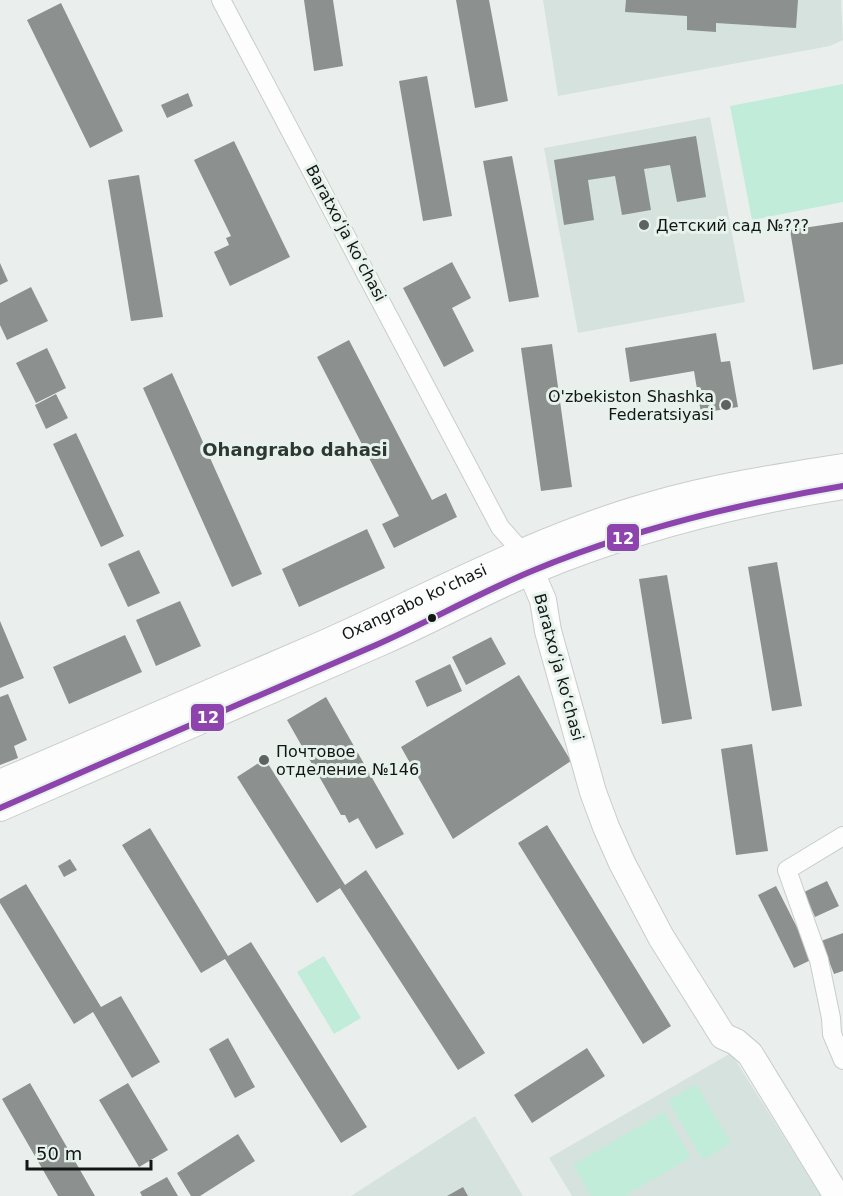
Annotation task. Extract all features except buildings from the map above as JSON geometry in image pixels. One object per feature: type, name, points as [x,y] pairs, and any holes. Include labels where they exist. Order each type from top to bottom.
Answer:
[{"type":"main road","name":"Oxangrabo ko'chasi","points":[[0,783],[317,658],[394,636],[526,562],[651,505],[695,494],[843,466]]},
{"type":"main road","name":"Oxangrabo ko'chasi","points":[[526,562],[701,514],[790,494],[843,486]]},
{"type":"main road","name":"Baratxoʻja koʻchasi","points":[[526,562],[543,600],[548,631],[593,792],[622,863],[662,937],[723,1036],[736,1042],[750,1054],[837,1196]]},
{"type":"main road","name":"Oxangrabo ko'chasi","points":[[0,808],[317,658]]},
{"type":"street","name":"Baratxoʻja koʻchasi","points":[[221,0],[500,527],[526,562]]},
{"type":"street","points":[[843,836],[787,870],[819,960],[832,1034],[843,1060]]},
{"type":"shaded area","points":[[543,0],[841,0],[843,40],[830,46],[558,96]]},
{"type":"shaded area","name":"Детский сад №???","points":[[710,117],[745,302],[578,333],[544,148]]},
{"type":"shaded area","points":[[731,1053],[821,1196],[572,1196],[549,1158]]},
{"type":"shaded area","points":[[475,1116],[523,1196],[351,1196]]},
{"type":"green space","points":[[843,84],[843,202],[752,220],[730,106]]},
{"type":"green space","points":[[324,956],[361,1018],[334,1034],[297,972]]},
{"type":"green space","points":[[696,1084],[731,1143],[703,1160],[668,1101]]},
{"type":"green space","points":[[664,1112],[691,1157],[625,1196],[591,1196],[573,1165]]},
{"type":"transit line","name":"12","points":[[0,808],[376,645],[512,580],[570,556],[646,530],[764,501],[843,486]]},
{"type":"place","name":"Детский сад №???","points":[[644,225]]},
{"type":"place","name":"O'zbekiston Shashka Federatsiyasi","points":[[726,405]]},
{"type":"place","name":"Почтовое отделение №146","points":[[264,760]]},
{"type":"district","name":"Ohangrabo dahasi","points":[[295,449]]}]
